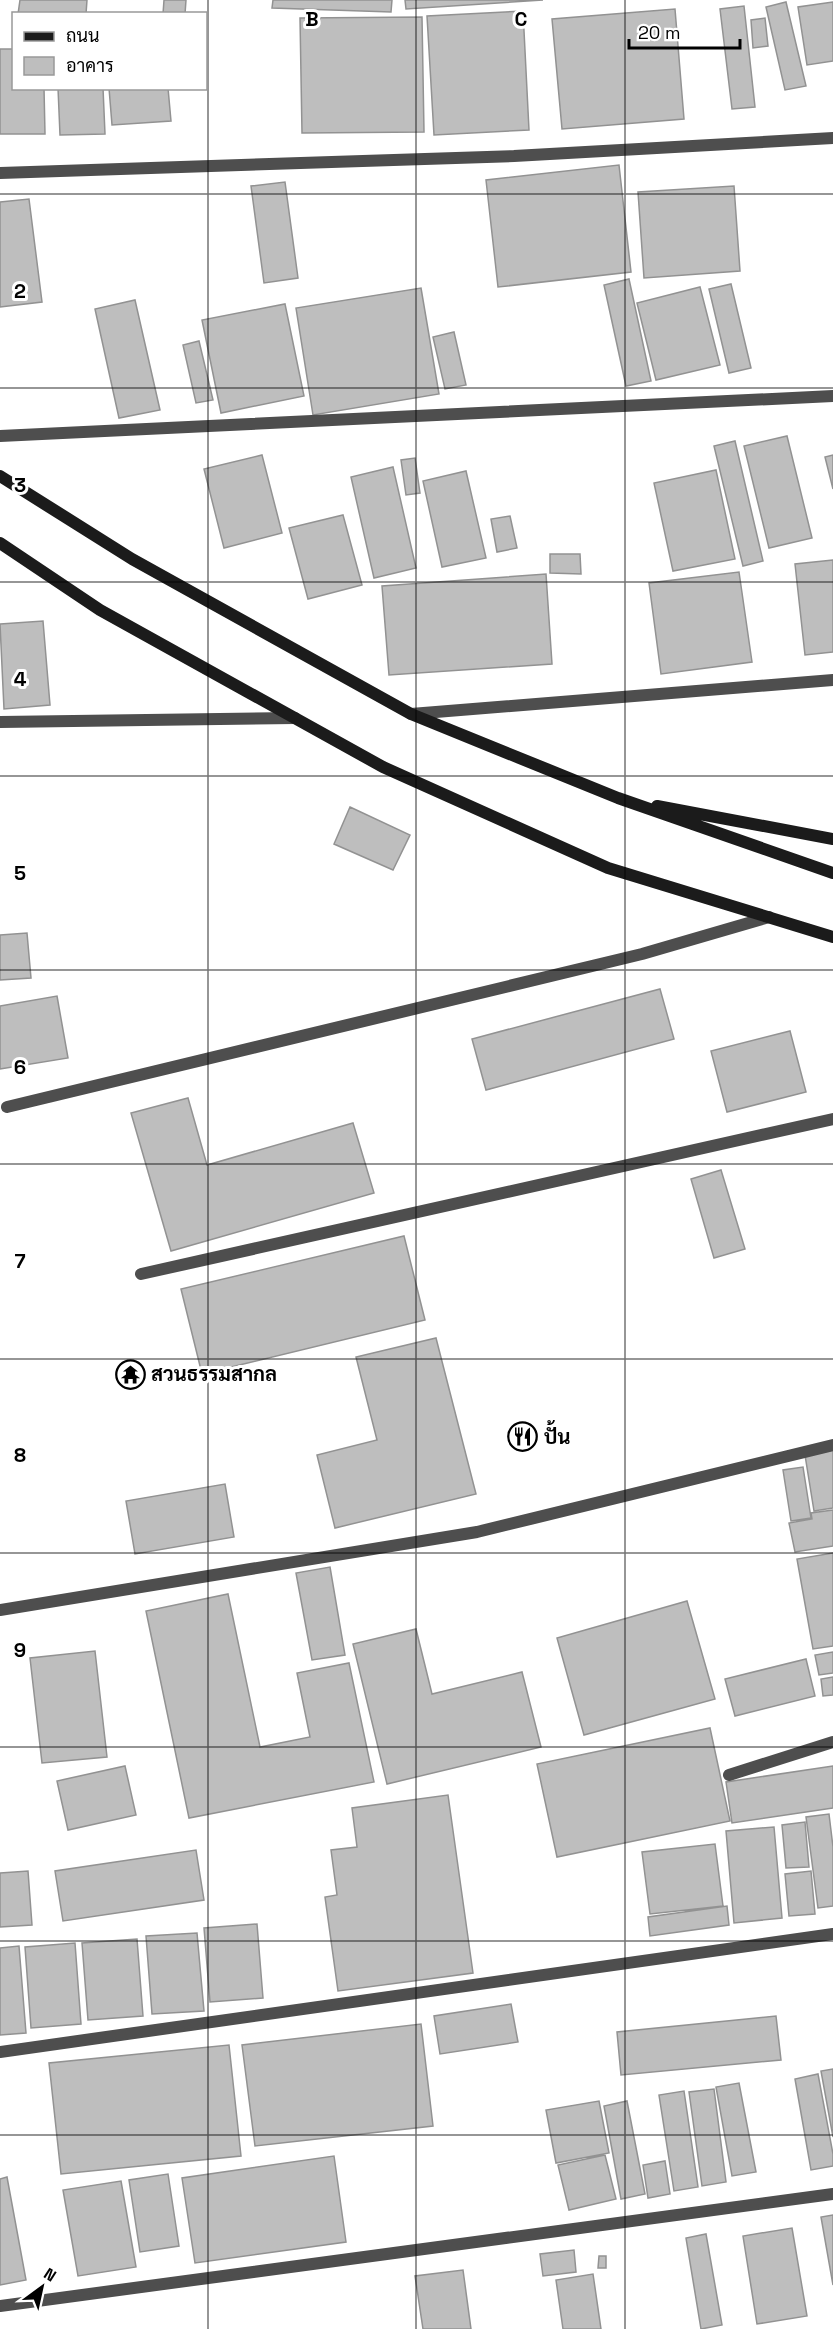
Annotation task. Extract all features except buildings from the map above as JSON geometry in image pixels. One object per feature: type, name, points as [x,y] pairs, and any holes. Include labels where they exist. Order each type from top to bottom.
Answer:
[{"type":"main road","points":[[0,476],[132,559],[411,714],[618,798],[833,873]]},
{"type":"main road","points":[[0,543],[100,610],[382,767],[608,868],[833,937]]},
{"type":"main road","points":[[618,798],[833,839]]},
{"type":"street","points":[[0,173],[514,156],[833,138]]},
{"type":"street","points":[[0,435],[833,396]]},
{"type":"street","points":[[411,714],[833,680]]},
{"type":"street","points":[[0,722],[295,718]]},
{"type":"street","points":[[7,1107],[642,954],[769,917]]},
{"type":"street","points":[[141,1274],[833,1119]]},
{"type":"street","points":[[0,1610],[477,1532],[833,1445]]},
{"type":"street","points":[[729,1775],[833,1742]]},
{"type":"street","points":[[0,2052],[833,1934]]},
{"type":"street","points":[[0,2306],[833,2194]]},
{"type":"place","name":"สวนธรรมสากล","points":[[130,1374]]},
{"type":"place","name":"ปั้น","points":[[523,1437]]}]
